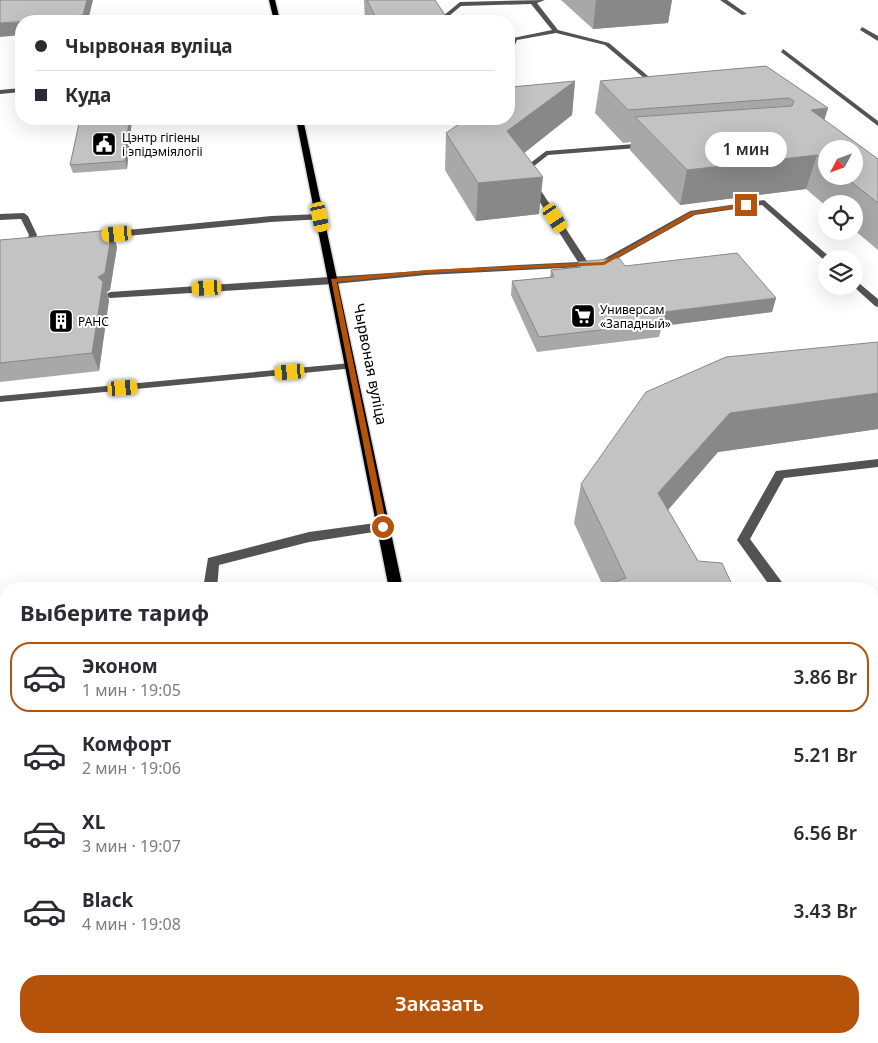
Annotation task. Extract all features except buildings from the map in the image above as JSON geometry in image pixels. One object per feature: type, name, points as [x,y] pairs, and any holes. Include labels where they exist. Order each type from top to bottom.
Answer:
[{"type":"main road","points":[[272,0],[276,15]]},
{"type":"main road","name":"Чырвоная вуліца","points":[[300,125],[334,281],[395,582]]},
{"type":"street","points":[[447,15],[460,4],[533,2],[542,0]]},
{"type":"street","points":[[723,0],[744,14]]},
{"type":"street","points":[[533,2],[556,31]]},
{"type":"street","points":[[862,29],[878,38]]},
{"type":"street","points":[[515,41],[556,31],[607,44],[662,91]]},
{"type":"street","points":[[783,51],[878,124]]},
{"type":"street","points":[[0,92],[15,91]]},
{"type":"street","points":[[585,266],[524,171],[546,153],[653,144]]},
{"type":"street","points":[[110,295],[334,281],[426,272],[585,266],[604,263],[693,213],[764,202],[818,250]]},
{"type":"street","points":[[0,217],[24,216],[33,235],[34,242],[20,242]]},
{"type":"street","points":[[86,237],[272,219],[320,217]]},
{"type":"street","points":[[863,290],[878,304]]},
{"type":"street","points":[[0,399],[351,366]]},
{"type":"street","points":[[775,582],[744,540],[780,474],[878,463]]},
{"type":"street","points":[[211,582],[213,562],[309,537],[383,527]]},
{"type":"place","name":"Цэнтр гігіены і эпідэміялогіі","points":[[104,144]]},
{"type":"place","name":"Универсам «Западный»","points":[[583,316]]},
{"type":"place","name":"РАНС","points":[[61,321]]},
{"type":"route","points":[[383,527],[334,281],[426,272],[585,266],[604,263],[693,213],[746,205]]}]
